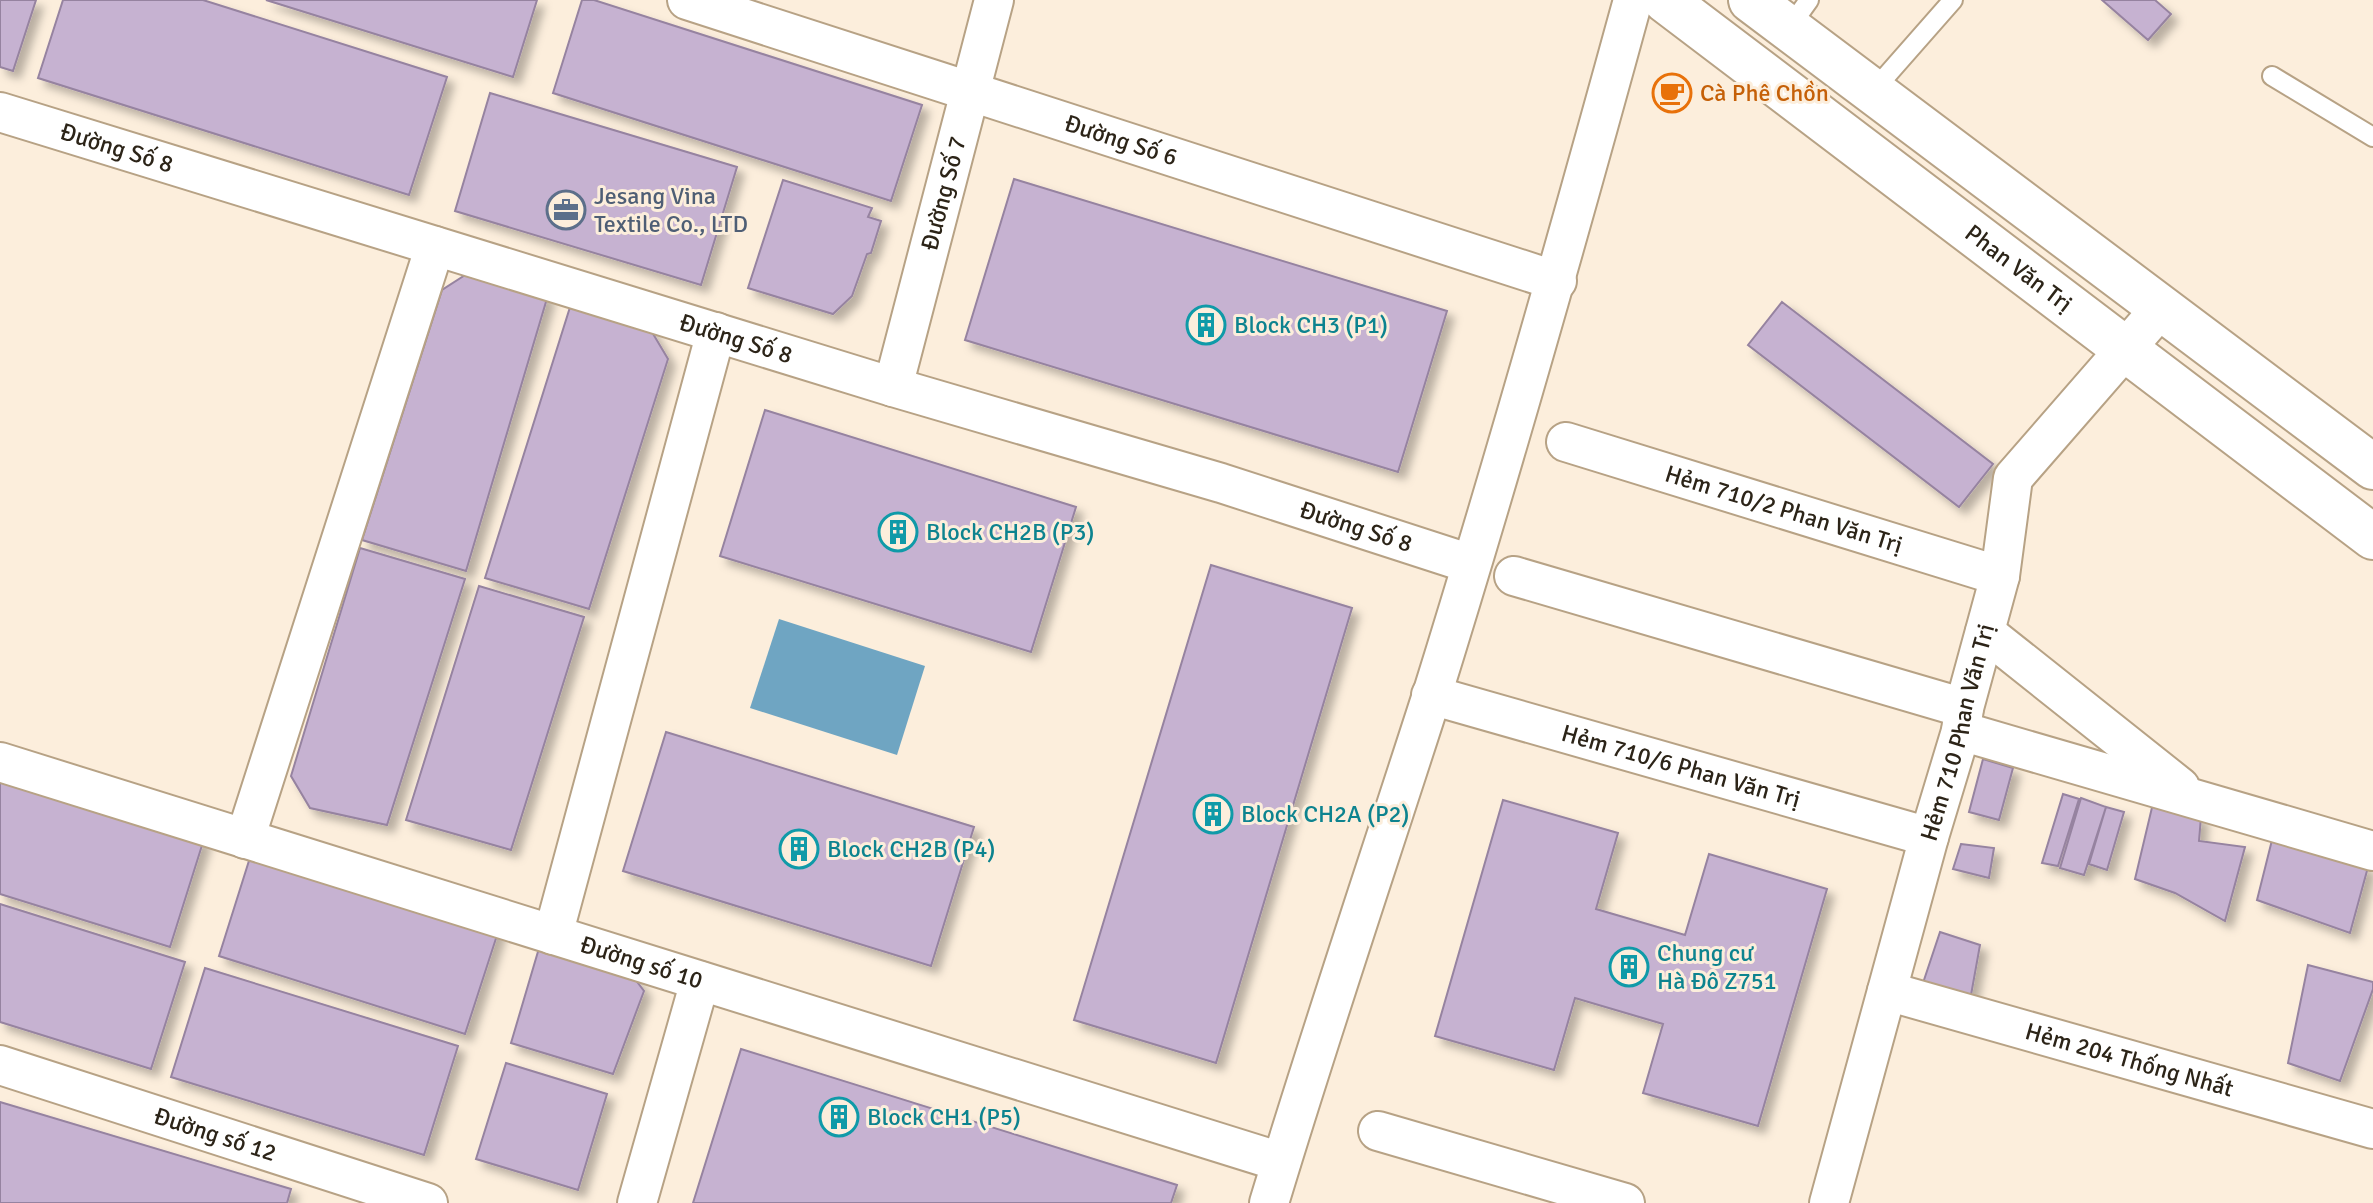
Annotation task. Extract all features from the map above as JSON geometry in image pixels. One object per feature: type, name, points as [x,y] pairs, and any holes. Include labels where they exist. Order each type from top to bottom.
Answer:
[{"type":"main road","name":"Phan Văn Trị","points":[[1665,0],[2373,537]]},
{"type":"main road","points":[[1751,0],[1799,14],[1873,91],[2373,467]]},
{"type":"street","name":"Đường Số 6","points":[[687,0],[1557,281]]},
{"type":"street","name":"Đường Số 7","points":[[893,387],[994,0]]},
{"type":"street","points":[[1269,1203],[1431,695],[1557,281],[1633,0]]},
{"type":"street","name":"Đường Số 8","points":[[0,112],[893,387],[1221,483],[1471,564]]},
{"type":"street","points":[[245,839],[435,246]]},
{"type":"street","name":"Hẻm 710 Phan Văn Trị","points":[[1829,1203],[2000,576],[2013,478],[2161,308]]},
{"type":"street","points":[[553,935],[716,332]]},
{"type":"street","name":"Hẻm 710/2 Phan Văn Trị","points":[[1566,442],[2000,576]]},
{"type":"street","points":[[1514,576],[1963,720],[2196,800],[2373,851]]},
{"type":"street","points":[[1985,632],[2196,800]]},
{"type":"street","name":"Hẻm 710/6 Phan Văn Trị","points":[[1431,695],[1929,837]]},
{"type":"street","name":"Đường số 10","points":[[0,762],[1281,1162]]},
{"type":"street","points":[[637,1203],[700,981]]},
{"type":"street","name":"Hẻm 204 Thống Nhất","points":[[1887,991],[2373,1129]]},
{"type":"street","name":"Đường số 12","points":[[0,1065],[428,1203]]},
{"type":"street","points":[[1378,1131],[1625,1203]]},
{"type":"lane","points":[[1873,91],[1953,0]]},
{"type":"lane","points":[[2272,76],[2373,137]]},
{"type":"water","points":[[779,619],[925,666],[897,755],[750,708]]},
{"type":"building","points":[[0,0],[36,0],[13,71],[0,67]]},
{"type":"building","points":[[63,0],[203,0],[447,77],[409,195],[38,78]]},
{"type":"building","points":[[266,0],[537,0],[513,77]]},
{"type":"building","points":[[582,0],[594,0],[922,105],[891,201],[553,93]]},
{"type":"building","points":[[2102,0],[2155,0],[2171,14],[2148,40]]},
{"type":"building","points":[[490,93],[737,167],[701,285],[455,211]]},
{"type":"building","name":"Block CH3 (P1)","points":[[1014,179],[1447,311],[1398,472],[965,340]]},
{"type":"building","points":[[783,180],[872,208],[868,217],[881,221],[852,296],[833,314],[748,288]]},
{"type":"building","points":[[476,268],[548,295],[466,571],[362,540],[442,290]]},
{"type":"building","points":[[1782,302],[1993,464],[1959,507],[1748,345]]},
{"type":"building","points":[[571,304],[649,327],[668,359],[589,609],[485,578]]},
{"type":"building","name":"Block CH2B (P3)","points":[[765,410],[1076,507],[1031,652],[720,556]]},
{"type":"building","points":[[360,548],[465,579],[387,825],[310,808],[291,776]]},
{"type":"building","name":"Block CH2A (P2)","points":[[1211,565],[1352,608],[1216,1063],[1074,1020]]},
{"type":"building","points":[[479,586],[584,617],[511,850],[406,820]]},
{"type":"building","name":"Block CH2B (P4)","points":[[666,732],[974,827],[931,966],[623,871]]},
{"type":"building","points":[[1983,759],[2013,768],[1999,820],[1969,812]]},
{"type":"building","points":[[0,775],[204,839],[170,947],[0,894]]},
{"type":"building","points":[[2063,794],[2079,799],[2058,866],[2042,863]]},
{"type":"building","points":[[2081,798],[2106,807],[2084,875],[2060,868]]},
{"type":"building","points":[[2154,799],[2201,817],[2199,841],[2245,847],[2225,921],[2175,893],[2135,879]]},
{"type":"building","name":"Chung cư Hà Đô Z751","points":[[1503,800],[1618,833],[1596,909],[1685,935],[1709,854],[1827,889],[1758,1126],[1643,1093],[1663,1024],[1575,998],[1554,1070],[1435,1036]]},
{"type":"building","points":[[2106,807],[2124,812],[2107,870],[2089,864]]},
{"type":"building","points":[[2274,832],[2368,867],[2350,933],[2257,900]]},
{"type":"building","points":[[1961,844],[1994,848],[1989,878],[1953,869]]},
{"type":"building","points":[[253,848],[500,926],[465,1034],[219,956]]},
{"type":"building","points":[[0,904],[185,962],[151,1069],[0,1022]]},
{"type":"building","points":[[1940,932],[1980,945],[1971,995],[1923,983]]},
{"type":"building","points":[[542,938],[625,966],[644,991],[613,1074],[511,1043]]},
{"type":"building","points":[[2308,965],[2373,982],[2340,1081],[2288,1063]]},
{"type":"building","points":[[205,968],[458,1046],[424,1155],[171,1077]]},
{"type":"building","name":"Block CH1 (P5)","points":[[741,1049],[1177,1185],[1171,1203],[693,1203]]},
{"type":"building","points":[[506,1063],[607,1094],[578,1190],[476,1159]]},
{"type":"building","points":[[0,1102],[291,1189],[287,1203],[0,1203]]},
{"type":"place","name":"Cà Phê Chồn","points":[[1672,93]]},
{"type":"place","name":"Jesang Vina Textile Co., LTD","points":[[566,210]]},
{"type":"place","name":"Block CH3 (P1)","points":[[1206,325]]},
{"type":"place","name":"Block CH2B (P3)","points":[[898,532]]},
{"type":"place","name":"Block CH2A (P2)","points":[[1213,814]]},
{"type":"place","name":"Block CH2B (P4)","points":[[799,849]]},
{"type":"place","name":"Chung cư Hà Đô Z751","points":[[1629,967]]},
{"type":"place","name":"Block CH1 (P5)","points":[[839,1117]]}]
